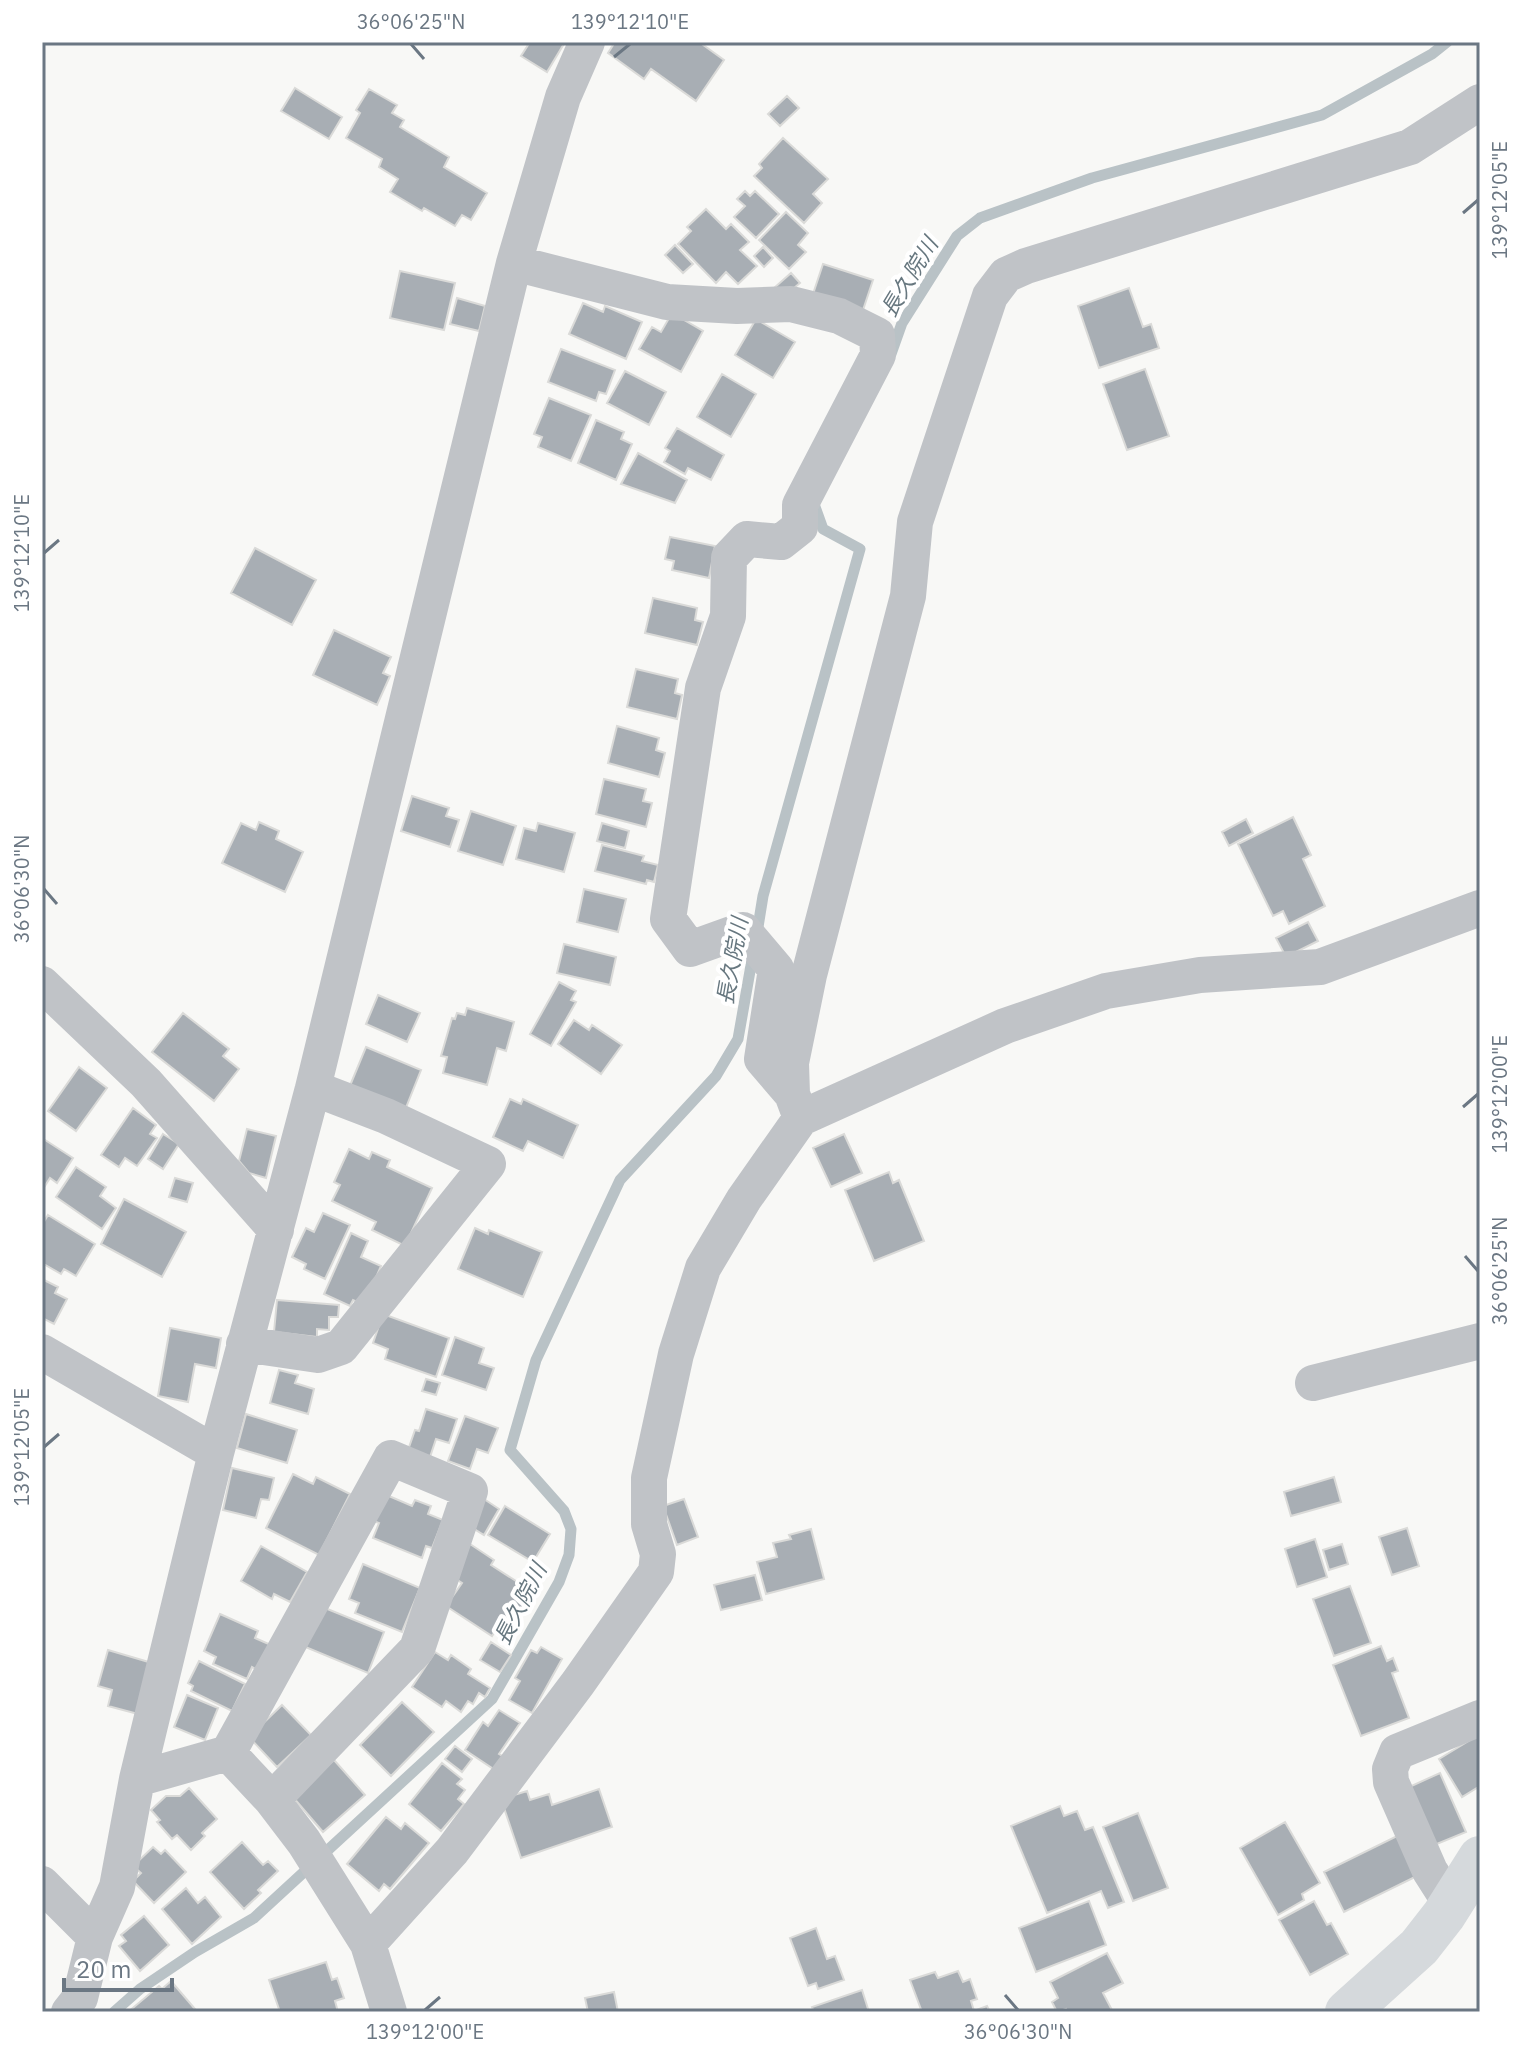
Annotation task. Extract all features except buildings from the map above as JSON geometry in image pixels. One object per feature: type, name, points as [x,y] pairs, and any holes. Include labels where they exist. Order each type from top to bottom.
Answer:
[{"type":"main road","points":[[1347,2012],[1419,1947],[1480,1858]]},
{"type":"street","points":[[69,2012],[80,1998],[95,1937],[117,1887],[137,1779],[216,1453],[313,1088],[514,263],[563,97],[587,42]]},
{"type":"street","points":[[368,1944],[452,1851],[578,1683],[656,1572],[658,1554],[649,1524],[649,1478],[676,1354],[703,1268],[797,1106],[791,1063],[809,975],[908,596],[915,522],[990,296],[1006,275],[1026,266],[1410,147],[1480,102]]},
{"type":"street","points":[[514,263],[667,302],[737,306],[791,304],[839,316],[877,335],[878,355],[800,505],[800,527],[781,542],[747,539],[729,558],[728,616],[703,688],[668,919],[690,949],[743,930],[776,969],[762,1059],[797,1106]]},
{"type":"street","points":[[797,1106],[1005,1026],[1106,991],[1200,975],[1320,967],[1480,908]]},
{"type":"street","points":[[42,984],[146,1083],[276,1230]]},
{"type":"street","points":[[244,1344],[318,1355],[341,1347],[488,1164],[386,1116],[313,1088]]},
{"type":"street","points":[[1313,1383],[1480,1341]]},
{"type":"street","points":[[42,1352],[216,1453]]},
{"type":"street","points":[[137,1779],[228,1753],[391,1458],[470,1491],[417,1649],[272,1800]]},
{"type":"street","points":[[1451,1904],[1430,1871],[1391,1782],[1390,1769],[1397,1752],[1480,1718]]},
{"type":"street","points":[[228,1753],[272,1800],[304,1842],[368,1944],[389,2012]]},
{"type":"street","points":[[42,1884],[95,1937]]},
{"type":"waterway","name":"長久院川","points":[[891,354],[902,323],[957,236],[980,218],[1092,178],[1322,115],[1432,54],[1447,42]]},
{"type":"waterway","name":"長久院川","points":[[757,933],[763,896],[860,549],[823,529],[814,504]]},
{"type":"waterway","name":"長久院川","points":[[114,2012],[140,1989],[195,1952],[254,1918],[492,1699],[559,1582],[569,1555],[571,1529],[564,1511],[510,1450],[536,1360],[620,1180],[716,1076],[738,1039],[753,954]]}]
